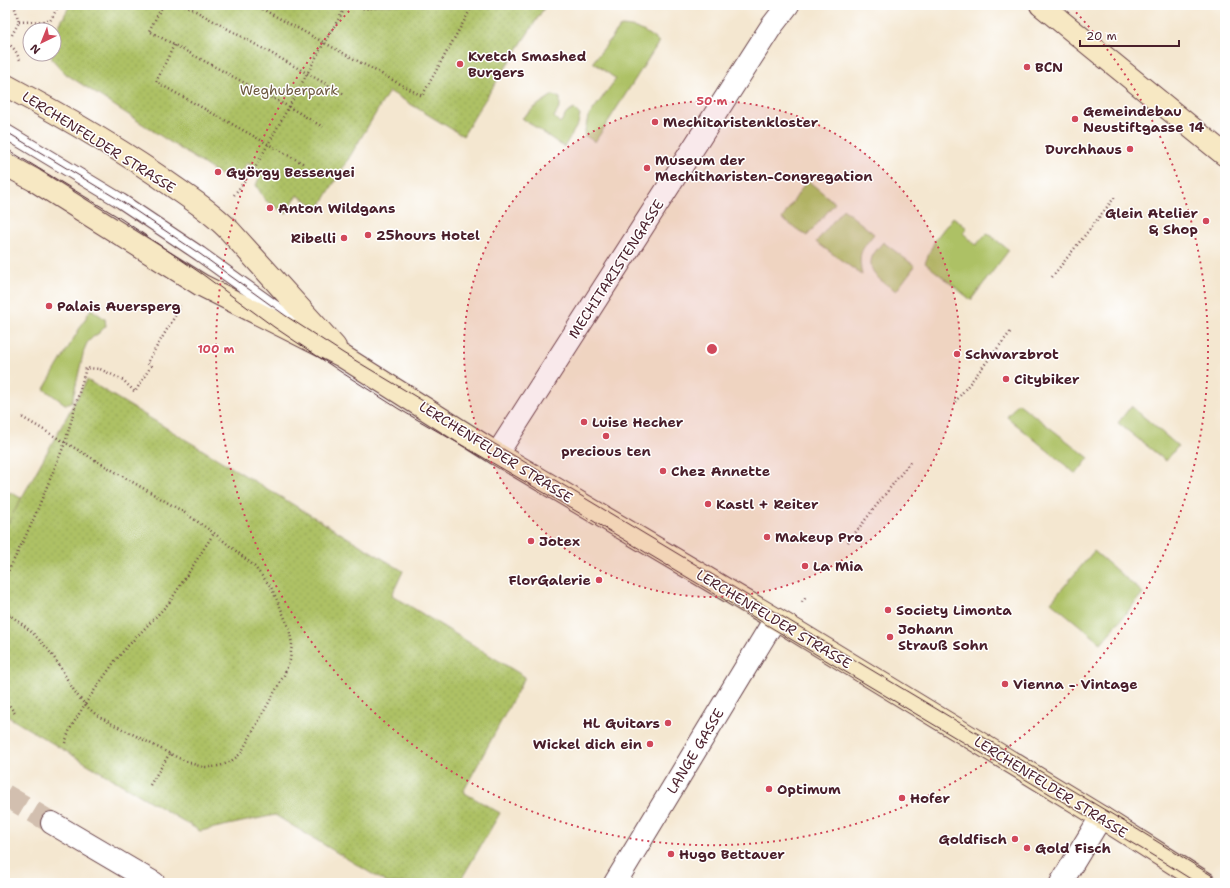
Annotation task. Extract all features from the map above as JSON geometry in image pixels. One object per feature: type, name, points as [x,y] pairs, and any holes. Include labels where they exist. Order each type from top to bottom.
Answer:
[{"type":"main road","points":[[1041,5],[1225,155]]},
{"type":"main road","name":"LERCHENFELDER STRASSE","points":[[5,85],[57,113],[139,163],[216,217],[342,356]]},
{"type":"main road","name":"LERCHENFELDER STRASSE","points":[[5,164],[34,180],[201,285],[342,356],[497,454],[775,619],[1101,817],[1205,883]]},
{"type":"street","name":"MECHITARISTENGASSE","points":[[497,454],[771,27],[788,5]]},
{"type":"street","name":"LANGE GASSE","points":[[615,883],[775,619]]},
{"type":"street","points":[[1061,883],[1101,817]]},
{"type":"street","points":[[52,823],[154,883]]},
{"type":"lane","name":"LERCHENFELDER STRASSE","points":[[5,132],[122,201],[342,356]]},
{"type":"path","points":[[12,35],[19,22],[14,5]]},
{"type":"path","points":[[19,22],[50,21],[59,5]]},
{"type":"path","points":[[163,5],[149,31],[324,127]]},
{"type":"path","points":[[185,5],[344,94]]},
{"type":"path","points":[[255,5],[422,96],[473,5]]},
{"type":"path","points":[[216,217],[255,168],[324,43],[347,5],[360,9],[374,8],[383,5]]},
{"type":"path","points":[[174,45],[156,82],[304,164]]},
{"type":"path","points":[[1052,277],[1115,197]]},
{"type":"path","points":[[5,578],[31,525],[64,443],[86,368],[100,369],[123,380],[135,392],[151,366],[147,363],[182,304]]},
{"type":"path","points":[[955,402],[1012,330]]},
{"type":"path","points":[[5,612],[30,630],[48,649],[75,693],[99,716],[170,753],[196,765],[206,767],[225,764],[234,760],[241,753],[284,675],[290,660],[292,644],[289,628],[282,609],[271,587],[253,565],[214,533],[182,511],[20,416]]},
{"type":"path","points":[[848,542],[911,461]]},
{"type":"path","points":[[65,743],[70,729],[85,704],[115,661],[169,603],[214,533]]},
{"type":"path","points":[[5,623],[10,615]]},
{"type":"path","points":[[5,699],[16,715]]},
{"type":"path","points":[[150,785],[170,753]]},
{"type":"green space","name":"Weghuberpark","points":[[70,5],[546,5],[463,136],[389,91],[319,208],[297,195],[286,214],[265,200],[256,185],[262,172],[247,163],[240,174],[229,178],[219,174],[66,74],[55,62],[62,62],[61,22]]},
{"type":"green space","points":[[621,26],[633,27],[642,30],[659,42],[595,142],[584,135],[588,117],[616,79],[593,62]]},
{"type":"green space","points":[[553,95],[560,98],[560,107],[554,117],[560,123],[567,113],[574,109],[580,115],[578,124],[564,147],[522,118]]},
{"type":"green space","points":[[807,180],[835,203],[807,236],[782,219]]},
{"type":"green space","points":[[843,209],[874,234],[861,253],[860,261],[862,275],[816,242]]},
{"type":"green space","points":[[953,217],[967,228],[963,233],[976,245],[987,233],[1009,250],[971,300],[925,263],[935,240]]},
{"type":"green space","points":[[883,242],[915,266],[896,291],[882,281],[874,273],[872,268],[872,257]]},
{"type":"green space","points":[[91,309],[105,319],[106,326],[87,343],[72,402],[65,404],[44,389]]},
{"type":"green space","points":[[87,380],[403,571],[392,595],[525,677],[463,792],[500,813],[459,883],[387,883],[275,815],[200,831],[5,715],[5,528]]},
{"type":"green space","points":[[1018,403],[1089,458],[1076,474],[1007,417]]},
{"type":"green space","points":[[1131,406],[1178,446],[1166,461],[1118,423]]},
{"type":"green space","points":[[10,492],[26,501],[5,564],[5,500]]},
{"type":"green space","points":[[1094,551],[1143,593],[1101,643],[1051,602]]},
{"type":"tunnel","points":[[5,795],[52,823]]},
{"type":"tram line","points":[[5,131],[121,201],[200,254],[286,316],[343,353],[1145,834],[1224,883]]},
{"type":"tram line","points":[[5,148],[120,218],[202,274],[274,327],[399,409],[588,518],[1197,883]]},
{"type":"place","name":"Kvetch Smashed Burgers","points":[[460,64]]},
{"type":"place","name":"BCN","points":[[1027,67]]},
{"type":"place","name":"Gemeindebau Neustiftgasse 14","points":[[1075,119]]},
{"type":"place","name":"Mechitaristenkloster","points":[[655,122]]},
{"type":"place","name":"Durchhaus","points":[[1130,149]]},
{"type":"place","name":"Museum der Mechitharisten-Congregation","points":[[647,168]]},
{"type":"place","name":"György Bessenyei","points":[[218,172]]},
{"type":"place","name":"Anton Wildgans","points":[[270,208]]},
{"type":"place","name":"Glein Atelier & Shop","points":[[1206,221]]},
{"type":"place","name":"25hours Hotel","points":[[368,235]]},
{"type":"place","name":"Ribelli","points":[[344,238]]},
{"type":"place","name":"Palais Auersperg","points":[[49,306]]},
{"type":"place","name":"Schwarzbrot","points":[[957,354]]},
{"type":"place","name":"Citybiker","points":[[1006,379]]},
{"type":"place","name":"Luise Hecher","points":[[584,422]]},
{"type":"place","name":"precious ten","points":[[606,436]]},
{"type":"place","name":"Chez Annette","points":[[663,471]]},
{"type":"place","name":"Kastl + Reiter","points":[[708,504]]},
{"type":"place","name":"Makeup Pro","points":[[767,537]]},
{"type":"place","name":"Jotex","points":[[531,541]]},
{"type":"place","name":"La Mia","points":[[805,566]]},
{"type":"place","name":"FlorGalerie","points":[[599,580]]},
{"type":"place","name":"Society Limonta","points":[[888,610]]},
{"type":"place","name":"Johann Strauß Sohn","points":[[890,637]]},
{"type":"place","name":"Vienna - Vintage","points":[[1005,684]]},
{"type":"place","name":"HL Guitars","points":[[668,723]]},
{"type":"place","name":"Wickel dich ein","points":[[650,744]]},
{"type":"place","name":"Optimum","points":[[769,789]]},
{"type":"place","name":"Hofer","points":[[902,798]]},
{"type":"place","name":"Goldfisch","points":[[1015,839]]},
{"type":"place","name":"Gold Fisch","points":[[1027,848]]},
{"type":"place","name":"Hugo Bettauer","points":[[671,854]]}]
